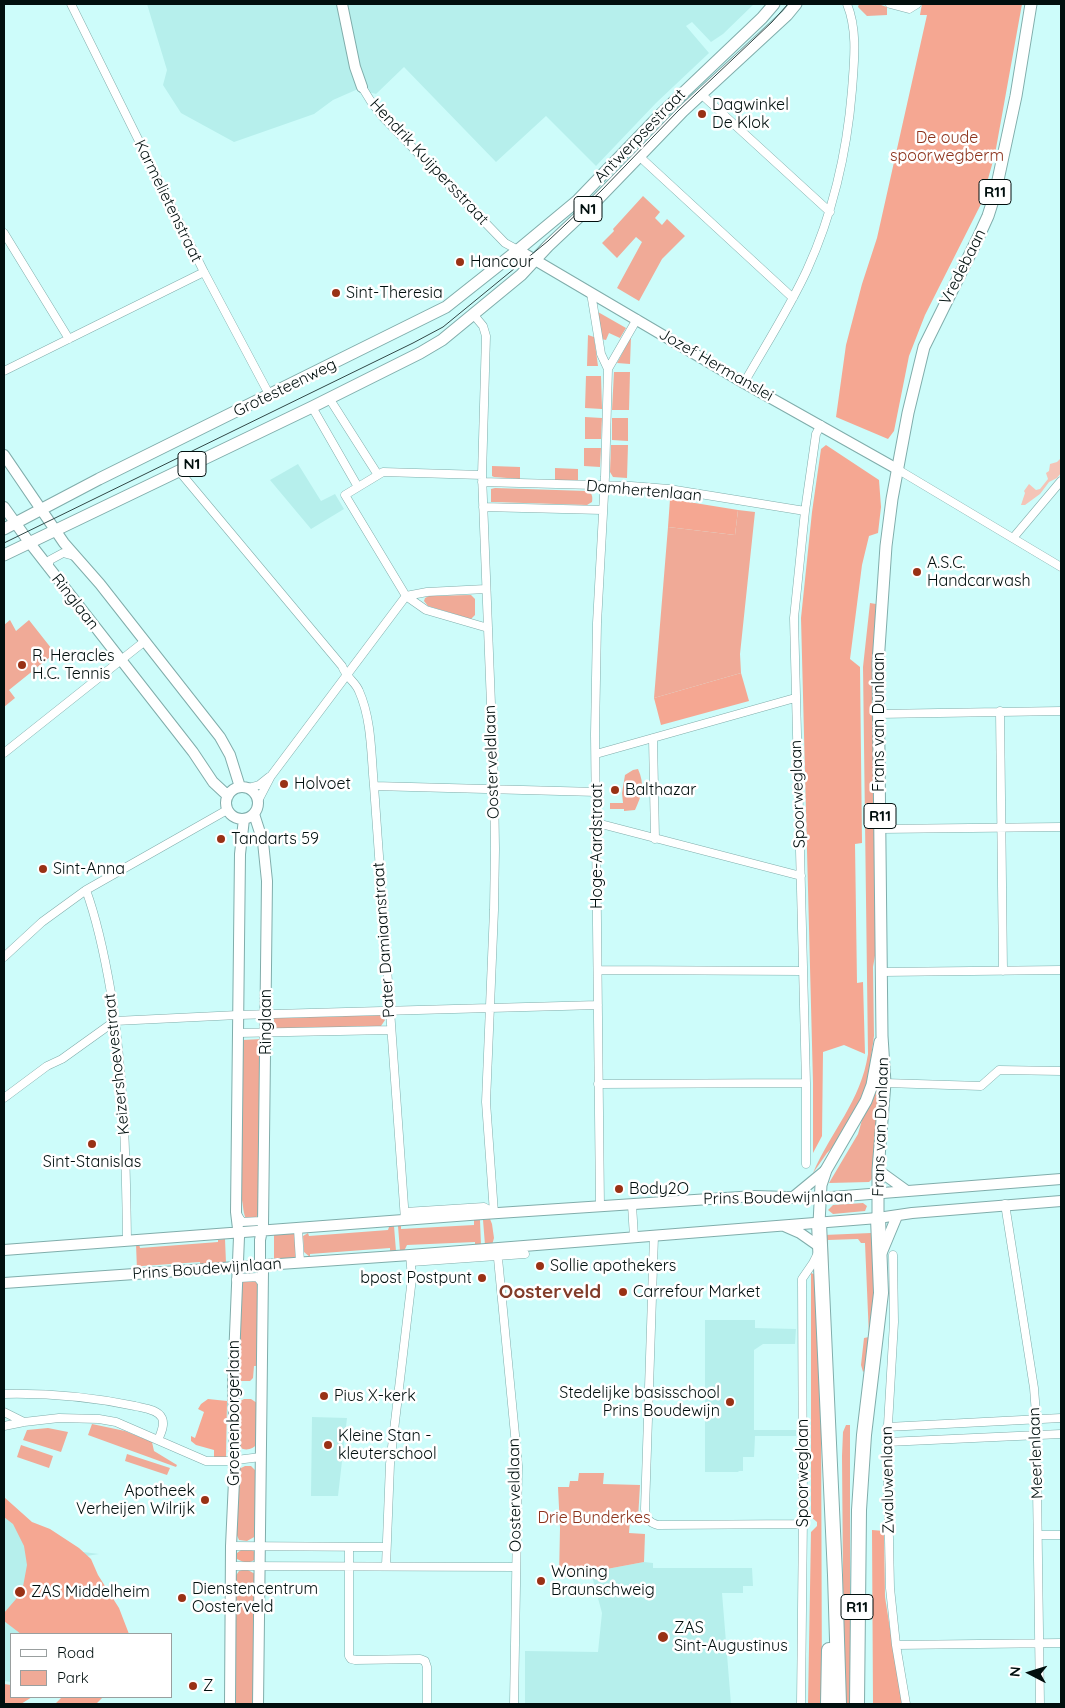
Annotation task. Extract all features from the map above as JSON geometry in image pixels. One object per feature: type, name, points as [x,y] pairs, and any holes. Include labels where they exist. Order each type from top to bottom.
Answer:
[{"type":"highway","name":"R11","points":[[857,1704],[860,1501],[864,1435],[887,1255],[878,1218]]},
{"type":"highway","name":"R11","points":[[819,1223],[839,1704]]},
{"type":"highway","points":[[828,1704],[830,1614],[835,1575]]},
{"type":"main road","name":"Antwerpsestraat","points":[[518,250],[590,188],[660,114],[762,18],[774,4]]},
{"type":"main road","name":"Antwerpsestraat","points":[[329,398],[430,348],[521,275],[701,94],[787,15],[796,4]]},
{"type":"main road","name":"Vredebaan","points":[[897,469],[924,346],[988,216],[1016,96],[1031,4]]},
{"type":"main road","name":"Grotesteenweg","points":[[42,510],[99,479],[270,396],[446,307],[518,250]]},
{"type":"main road","name":"Grotesteenweg","points":[[56,531],[329,398]]},
{"type":"main road","name":"Frans van Dunlaan","points":[[878,1218],[878,1170],[886,1083],[882,1036],[878,663],[886,546],[897,469]]},
{"type":"main road","name":"N1","points":[[4,529],[42,510]]},
{"type":"main road","name":"N1","points":[[4,555],[56,531]]},
{"type":"main road","name":"Frans van Dunlaan","points":[[819,1223],[819,1198],[826,1170],[866,1101],[872,1085],[882,1036]]},
{"type":"street","name":"Karmelietenstraat","points":[[71,4],[204,272],[270,396]]},
{"type":"street","name":"Hendrik Kuijpersstraat","points":[[342,4],[355,67],[362,87],[370,100],[382,116],[505,243],[518,250]]},
{"type":"street","points":[[744,383],[793,298],[807,270],[830,212],[842,163],[850,117],[854,42],[851,14],[847,4]]},
{"type":"street","points":[[890,4],[909,9],[917,4]]},
{"type":"street","points":[[701,94],[830,212]]},
{"type":"street","points":[[640,157],[793,298]]},
{"type":"street","points":[[4,233],[69,338]]},
{"type":"street","points":[[518,250],[536,260]]},
{"type":"street","name":"Jozef Hermanslei","points":[[536,260],[744,383],[897,469]]},
{"type":"street","points":[[4,371],[204,272]]},
{"type":"street","points":[[591,293],[601,354],[608,369]]},
{"type":"street","name":"Oosterveldlaan","points":[[473,314],[483,326],[486,336],[482,479],[494,790],[494,910],[486,1102],[494,1213]]},
{"type":"street","points":[[608,369],[637,319]]},
{"type":"street","name":"Hoge-Aardstraat","points":[[600,1207],[595,734],[597,632],[608,369]]},
{"type":"street","points":[[329,398],[378,475]]},
{"type":"street","points":[[312,407],[358,487],[345,495],[406,596],[426,610],[488,628]]},
{"type":"street","name":"Spoorweglaan","points":[[806,1164],[806,1083],[794,618],[805,511],[816,437],[821,425]]},
{"type":"street","name":"Ringlaan","points":[[4,455],[56,531],[220,738],[230,755],[244,787],[255,793],[258,801]]},
{"type":"street","points":[[897,469],[1061,567]]},
{"type":"street","name":"Pater Damiaanstraat","points":[[179,471],[342,666],[346,676],[358,688],[362,698],[369,730],[374,786],[390,1030],[405,1216]]},
{"type":"street","name":"Damhertenlaan","points":[[358,487],[382,472],[669,489],[805,511]]},
{"type":"street","points":[[1013,538],[1061,481]]},
{"type":"street","name":"Ringlaan","points":[[4,507],[48,567],[193,752],[213,782],[228,796]]},
{"type":"street","name":"Damhertenlaan","points":[[483,507],[602,510]]},
{"type":"street","name":"Ringlaan","points":[[48,567],[50,560],[63,553],[76,557]]},
{"type":"street","points":[[227,810],[236,818],[244,819],[254,814],[257,810],[258,801],[271,776],[406,596],[427,592],[486,589]]},
{"type":"street","points":[[4,753],[145,641]]},
{"type":"street","points":[[596,754],[795,698]]},
{"type":"street","points":[[1000,711],[1003,971]]},
{"type":"street","points":[[878,714],[1061,711]]},
{"type":"street","points":[[653,738],[655,839]]},
{"type":"street","points":[[227,810],[228,796],[235,789],[259,785],[271,776]]},
{"type":"street","points":[[374,786],[597,792]]},
{"type":"street","points":[[4,957],[42,922],[86,890],[227,810]]},
{"type":"street","name":"Ringlaan","points":[[254,814],[263,842],[267,873],[263,1232],[260,1240],[260,1260],[262,1265]]},
{"type":"street","name":"Ringlaan","points":[[236,1267],[238,1233],[236,1212],[240,854],[244,819]]},
{"type":"street","points":[[597,823],[801,876]]},
{"type":"street","points":[[880,829],[1061,827]]},
{"type":"street","name":"Keizershoevestraat","points":[[86,890],[94,913],[105,959],[115,1021],[124,1116],[127,1241]]},
{"type":"street","points":[[598,970],[802,971]]},
{"type":"street","points":[[882,972],[1061,970]]},
{"type":"street","points":[[4,1098],[47,1066],[62,1059],[115,1021],[266,1014],[598,1005]]},
{"type":"street","points":[[238,1033],[390,1030]]},
{"type":"street","points":[[886,1083],[981,1086],[999,1070],[1061,1071]]},
{"type":"street","points":[[598,1084],[806,1083]]},
{"type":"street","points":[[792,1198],[826,1170]]},
{"type":"street","points":[[878,1170],[907,1191]]},
{"type":"street","name":"Prins Boudewijnlaan","points":[[4,1250],[263,1232],[405,1216],[600,1207],[755,1196],[819,1198],[877,1195],[1061,1179]]},
{"type":"street","name":"Prins Boudewijnlaan","points":[[4,1283],[300,1262],[411,1259],[654,1236],[878,1218],[1005,1204],[1061,1201]]},
{"type":"street","name":"Meerlenlaan","points":[[1005,1204],[1034,1388],[1040,1704]]},
{"type":"street","points":[[632,1205],[634,1238]]},
{"type":"street","points":[[236,1212],[242,1222],[260,1222],[263,1218]]},
{"type":"street","points":[[887,1255],[887,1236],[897,1216]]},
{"type":"street","points":[[780,1225],[800,1233],[820,1247]]},
{"type":"street","points":[[298,1229],[300,1262]]},
{"type":"street","points":[[654,1236],[645,1509],[650,1522],[658,1525],[803,1524]]},
{"type":"street","name":"Spoorweglaan","points":[[801,1704],[803,1524],[802,1279],[813,1263],[820,1247]]},
{"type":"street","name":"Oosterveldlaan","points":[[498,1252],[518,1466],[514,1704]]},
{"type":"street","name":"Prins Boudewijnlaan","points":[[498,1252],[525,1254]]},
{"type":"street","name":"Zwaluwenlaan","points":[[887,1255],[894,1322],[887,1427],[890,1588],[896,1645],[906,1704]]},
{"type":"street","points":[[386,1566],[390,1464],[412,1278],[411,1259]]},
{"type":"street","name":"Groenenborgerlaan","points":[[258,1704],[262,1265]]},
{"type":"street","name":"Groenenborgerlaan","points":[[230,1704],[236,1267]]},
{"type":"street","points":[[236,1280],[256,1277],[263,1284]]},
{"type":"street","points":[[4,1394],[56,1394],[101,1399],[154,1410],[162,1418],[163,1424],[158,1440]]},
{"type":"street","points":[[4,1412],[24,1422]]},
{"type":"street","points":[[4,1426],[59,1418],[99,1419],[116,1422],[206,1461],[228,1461],[261,1457]]},
{"type":"street","points":[[887,1427],[1061,1418]]},
{"type":"street","points":[[887,1442],[1061,1434]]},
{"type":"street","points":[[1038,1535],[1061,1534]]},
{"type":"street","points":[[231,1546],[386,1546]]},
{"type":"street","points":[[349,1547],[349,1656],[355,1660],[420,1659],[425,1661],[427,1666],[426,1704]]},
{"type":"street","points":[[231,1566],[516,1567]]},
{"type":"street","points":[[896,1645],[1061,1643]]},
{"type":"shaded area","points":[[147,4],[754,4],[723,34],[711,42],[692,22],[686,26],[709,53],[656,103],[596,166],[546,116],[496,162],[404,67],[376,94],[358,89],[333,100],[314,114],[234,142],[181,113],[163,85],[167,70]]},
{"type":"shaded area","points":[[1061,458],[1061,473],[1057,478],[1049,482],[1040,494],[1025,505],[1021,505],[1024,491],[1029,484],[1036,490],[1040,489],[1048,479],[1046,473],[1049,471],[1050,464],[1057,462]]},
{"type":"shaded area","points":[[298,464],[321,501],[335,494],[344,509],[311,529],[270,480]]},
{"type":"shaded area","name":"Stedelijke basisschool Prins Boudewijn","points":[[705,1320],[755,1320],[755,1328],[796,1329],[795,1344],[763,1344],[754,1350],[754,1430],[796,1430],[796,1436],[755,1436],[754,1457],[743,1457],[743,1471],[705,1472]]},
{"type":"shaded area","name":"Kleine Stan - kleuterschool","points":[[312,1417],[347,1418],[338,1496],[311,1496]]},
{"type":"shaded area","name":"ZAS Middelheim","points":[[4,1502],[24,1523],[75,1551],[99,1554],[43,1563],[27,1633],[10,1633],[10,1682],[4,1681]]},
{"type":"shaded area","name":"ZAS Sint-Augustinus","points":[[644,1562],[653,1563],[653,1568],[752,1568],[753,1586],[743,1586],[743,1593],[722,1593],[731,1704],[525,1704],[525,1651],[598,1652],[602,1613],[591,1572]]},
{"type":"green space","points":[[859,4],[878,4],[887,7],[887,15],[867,16],[858,7]]},
{"type":"green space","name":"De oude spoorwegberm","points":[[922,4],[1022,4],[995,154],[981,204],[925,315],[909,356],[894,431],[888,439],[836,417],[846,345],[862,284],[877,238],[927,15],[920,15]]},
{"type":"green space","points":[[643,196],[660,212],[655,218],[662,225],[667,219],[685,236],[662,259],[639,301],[617,288],[642,242],[636,237],[617,258],[602,243]]},
{"type":"green space","points":[[598,312],[626,328],[620,338],[609,333],[606,340],[601,339]]},
{"type":"green space","points":[[588,335],[594,337],[598,366],[587,366]]},
{"type":"green space","points":[[631,337],[630,364],[617,363]]},
{"type":"green space","points":[[614,372],[630,372],[629,410],[612,410]]},
{"type":"green space","points":[[586,376],[601,376],[602,409],[585,408]]},
{"type":"green space","points":[[585,417],[602,418],[601,439],[585,439]]},
{"type":"green space","points":[[612,418],[628,418],[628,441],[612,440]]},
{"type":"green space","points":[[611,445],[628,445],[627,478],[613,477],[610,472]]},
{"type":"green space","points":[[826,445],[879,480],[881,507],[878,533],[869,536],[862,565],[850,659],[860,667],[862,843],[855,844],[857,983],[863,982],[865,1054],[844,1045],[823,1052],[822,1136],[813,1153],[813,1083],[801,618],[812,512],[821,449]]},
{"type":"green space","points":[[584,448],[601,448],[600,467],[584,466]]},
{"type":"green space","points":[[492,466],[520,467],[520,479],[494,477],[492,476]]},
{"type":"green space","points":[[555,468],[578,469],[578,481],[555,480]]},
{"type":"green space","points":[[491,489],[587,491],[591,494],[592,502],[587,505],[491,502]]},
{"type":"green space","points":[[670,499],[738,510],[735,535],[668,527]]},
{"type":"green space","points":[[738,510],[755,512],[740,654],[741,673],[654,698],[668,527],[735,535]]},
{"type":"green space","points":[[471,595],[475,599],[475,615],[471,619],[428,606],[424,601],[429,596]]},
{"type":"green space","points":[[870,603],[876,604],[873,663],[876,950],[873,967],[874,1036],[868,1079],[861,1099],[837,1143],[827,1153],[813,1173],[859,1087],[868,1054],[863,667]]},
{"type":"green space","name":"R. Heracles H.C. Tennis","points":[[10,620],[16,631],[29,620],[55,653],[9,690],[15,698],[4,707],[4,625]]},
{"type":"green space","points":[[741,673],[749,701],[661,725],[654,698]]},
{"type":"green space","points":[[638,769],[642,790],[635,810],[610,809],[610,803],[623,803],[622,793],[625,775]]},
{"type":"green space","points":[[381,1015],[385,1020],[381,1026],[274,1029],[274,1018]]},
{"type":"green space","points":[[262,1039],[259,1212],[256,1218],[246,1219],[240,1194],[243,1040]]},
{"type":"green space","points":[[877,1083],[879,1084],[872,1179],[869,1182],[829,1183],[858,1134],[862,1120],[873,1099]]},
{"type":"green space","points":[[863,1203],[867,1206],[865,1211],[833,1214],[828,1210],[833,1205]]},
{"type":"green space","points":[[490,1219],[494,1238],[492,1245],[485,1245],[483,1220]]},
{"type":"green space","points":[[474,1220],[480,1220],[481,1245],[475,1246],[475,1242],[407,1245],[404,1251],[400,1251],[398,1226],[401,1225],[401,1229],[474,1225]]},
{"type":"green space","points":[[394,1226],[396,1251],[390,1252],[390,1248],[310,1254],[310,1257],[304,1252],[303,1236],[308,1233],[309,1236],[388,1230],[389,1227]]},
{"type":"green space","points":[[296,1233],[297,1259],[274,1260],[274,1235]]},
{"type":"green space","points":[[871,1233],[875,1287],[869,1337],[865,1243],[861,1243],[858,1239],[828,1240],[829,1291],[824,1235]]},
{"type":"green space","points":[[225,1239],[226,1263],[200,1265],[200,1262],[142,1266],[141,1270],[137,1270],[136,1244],[139,1244],[140,1248],[218,1242],[218,1240]]},
{"type":"green space","points":[[811,1273],[816,1275],[821,1396],[822,1704],[808,1704],[811,1532],[817,1526],[817,1522],[811,1517]]},
{"type":"green space","points":[[242,1281],[255,1281],[259,1286],[258,1366],[254,1366],[253,1378],[250,1381],[237,1380]]},
{"type":"green space","points":[[869,1337],[865,1370],[863,1372],[861,1365],[864,1338]]},
{"type":"green space","points":[[208,1399],[227,1401],[226,1457],[214,1458],[214,1450],[196,1445],[191,1441],[191,1436],[195,1438],[204,1412],[198,1409]]},
{"type":"green space","points":[[244,1399],[251,1399],[257,1403],[257,1444],[253,1448],[248,1449],[239,1447],[238,1402]]},
{"type":"green space","points":[[92,1424],[125,1431],[152,1442],[154,1451],[177,1465],[176,1467],[88,1435]]},
{"type":"green space","points":[[846,1425],[850,1425],[850,1704],[844,1704],[842,1456],[843,1432]]},
{"type":"green space","points":[[48,1428],[68,1432],[61,1452],[23,1440],[27,1430]]},
{"type":"green space","points":[[21,1445],[53,1456],[49,1468],[17,1457]]},
{"type":"green space","points":[[127,1454],[170,1468],[167,1475],[125,1461]]},
{"type":"green space","points":[[251,1466],[257,1472],[256,1536],[247,1541],[239,1540],[236,1533],[239,1469]]},
{"type":"green space","name":"Drie Bunderkes","points":[[579,1473],[604,1473],[603,1484],[640,1485],[638,1519],[630,1519],[629,1533],[645,1534],[644,1562],[559,1578],[560,1528],[558,1487],[569,1487],[570,1481],[578,1481]]},
{"type":"green space","points":[[4,1497],[32,1522],[50,1529],[79,1548],[91,1559],[98,1575],[119,1608],[129,1633],[20,1633],[4,1621],[4,1613],[22,1592],[27,1565],[24,1546],[13,1524],[4,1517]]},
{"type":"green space","points":[[872,1530],[884,1531],[885,1597],[902,1704],[873,1704]]},
{"type":"green space","points":[[250,1549],[255,1552],[256,1558],[254,1560],[247,1562],[237,1559],[237,1553],[241,1550]]},
{"type":"green space","points":[[242,1570],[248,1570],[255,1574],[254,1704],[234,1704],[235,1577]]},
{"type":"green space","points":[[4,1684],[10,1685],[10,1698],[30,1698],[21,1704],[4,1703]]},
{"type":"green space","points":[[61,1698],[102,1698],[96,1704],[55,1704]]},
{"type":"tram line","points":[[4,543],[443,327],[548,241],[601,191],[678,111],[772,22],[788,4]]},
{"type":"place","name":"Dagwinkel De Klok","points":[[702,114]]},
{"type":"place","name":"Hancour","points":[[460,262]]},
{"type":"place","name":"Sint-Theresia","points":[[336,293]]},
{"type":"place","name":"A.S.C. Handcarwash","points":[[917,572]]},
{"type":"place","name":"R. Heracles H.C. Tennis","points":[[22,665]]},
{"type":"place","name":"Holvoet","points":[[284,784]]},
{"type":"place","name":"Balthazar","points":[[615,790]]},
{"type":"place","name":"Tandarts 59","points":[[221,839]]},
{"type":"place","name":"Sint-Anna","points":[[43,869]]},
{"type":"place","name":"Sint-Stanislas","points":[[92,1144]]},
{"type":"place","name":"Body2O","points":[[619,1189]]},
{"type":"place","name":"Sollie apothekers","points":[[540,1266]]},
{"type":"place","name":"bpost Postpunt","points":[[482,1278]]},
{"type":"place","name":"Carrefour Market","points":[[623,1292]]},
{"type":"place","name":"Pius X-kerk","points":[[324,1396]]},
{"type":"place","name":"Stedelijke basisschool Prins Boudewijn","points":[[730,1402]]},
{"type":"place","name":"Kleine Stan - kleuterschool","points":[[328,1445]]},
{"type":"place","name":"Apotheek Verheijen Wilrijk","points":[[205,1500]]},
{"type":"place","name":"Woning Braunschweig","points":[[541,1581]]},
{"type":"place","name":"ZAS Middelheim","points":[[20,1592]]},
{"type":"place","name":"Dienstencentrum Oosterveld","points":[[182,1598]]},
{"type":"place","name":"ZAS Sint-Augustinus","points":[[663,1637]]},
{"type":"place","name":"Z","points":[[193,1686]]},
{"type":"district","name":"Oosterveld","points":[[550,1292]]}]
